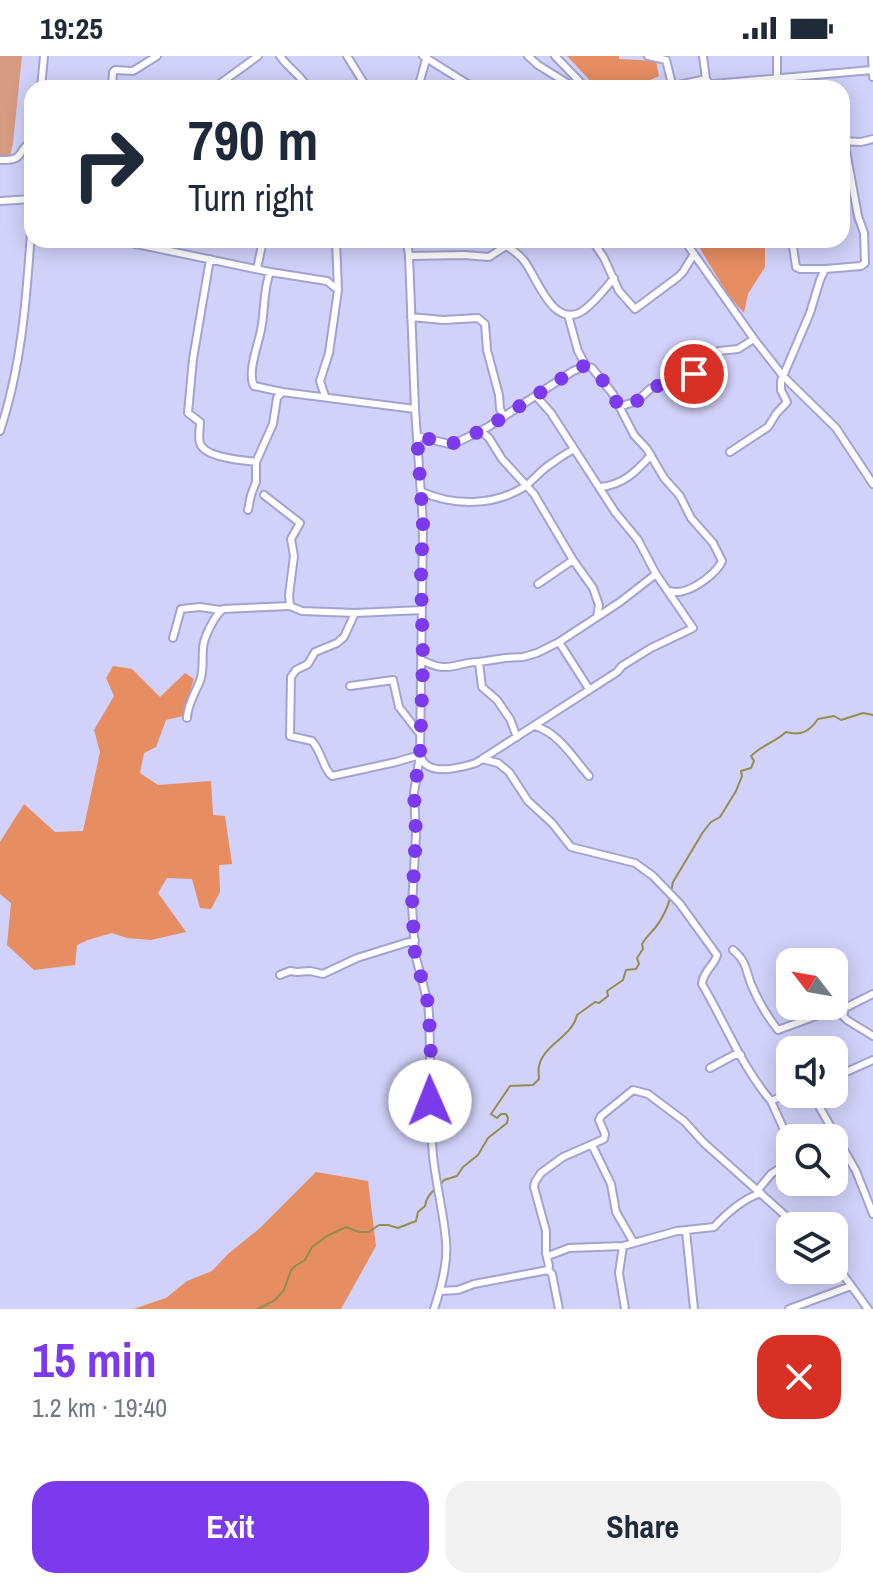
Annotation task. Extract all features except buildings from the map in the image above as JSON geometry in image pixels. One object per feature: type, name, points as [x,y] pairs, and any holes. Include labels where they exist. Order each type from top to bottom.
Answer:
[{"type":"street","points":[[42,80],[44,56]]},
{"type":"street","points":[[112,80],[115,70],[133,71],[157,56]]},
{"type":"street","points":[[227,79],[258,56]]},
{"type":"street","points":[[280,56],[303,80]]},
{"type":"street","points":[[361,56],[349,59],[362,80]]},
{"type":"street","points":[[528,56],[562,80]]},
{"type":"street","points":[[555,56],[578,80]]},
{"type":"street","points":[[648,56],[666,60],[671,80]]},
{"type":"street","points":[[701,80],[706,79],[703,56]]},
{"type":"street","points":[[777,56],[777,77]]},
{"type":"street","points":[[872,56],[873,77]]},
{"type":"street","points":[[420,80],[425,57],[461,80]]},
{"type":"street","points":[[750,80],[872,70]]},
{"type":"street","points":[[850,141],[873,139]]},
{"type":"street","points":[[0,160],[14,161],[24,148]]},
{"type":"street","points":[[793,248],[796,267],[800,269],[861,266],[866,260],[869,240],[858,216],[850,175]]},
{"type":"street","points":[[0,201],[24,200]]},
{"type":"street","points":[[0,431],[18,364],[29,248]]},
{"type":"street","points":[[152,248],[327,281],[338,290]]},
{"type":"street","points":[[257,269],[261,248]]},
{"type":"street","points":[[325,396],[321,376],[329,353],[338,290],[335,248]]},
{"type":"street","points":[[408,248],[422,492],[423,661],[420,755],[414,793],[416,834],[412,905],[416,963],[428,1003],[433,1156],[446,1242],[440,1291],[434,1309]]},
{"type":"street","points":[[409,256],[456,254],[483,258],[499,248]]},
{"type":"street","points":[[511,248],[523,258],[555,309],[568,315],[586,308],[614,278]]},
{"type":"street","points":[[597,248],[619,291],[635,309],[678,277],[694,254]]},
{"type":"street","points":[[690,248],[783,376],[836,428],[873,484]]},
{"type":"street","points":[[210,259],[193,359],[188,413],[200,422],[200,443],[204,448],[219,456],[256,462]]},
{"type":"street","points":[[730,452],[768,427],[785,405],[787,399],[780,386],[825,269]]},
{"type":"street","points":[[270,272],[251,377],[254,386],[415,409]]},
{"type":"street","points":[[568,315],[578,351],[586,366]]},
{"type":"street","points":[[411,317],[443,320],[478,318],[485,324],[487,350],[504,417]]},
{"type":"street","points":[[619,407],[637,401],[660,384],[687,378],[719,351],[738,349],[754,339]]},
{"type":"street","points":[[417,436],[453,444],[504,417],[577,368],[592,368],[610,390],[634,435],[680,496],[691,518],[713,543],[722,561],[716,572],[686,591],[669,591]]},
{"type":"street","points":[[248,510],[255,487],[256,462],[273,424],[277,398],[282,392]]},
{"type":"street","points":[[420,755],[424,763],[433,769],[461,767],[482,759],[651,648],[693,628],[656,574],[638,540],[615,512],[551,413],[536,396]]},
{"type":"street","points":[[481,431],[534,494],[593,588],[599,610],[597,617]]},
{"type":"street","points":[[422,492],[447,501],[496,499],[526,486],[550,464],[574,449]]},
{"type":"street","points":[[600,487],[613,486],[629,477],[651,455]]},
{"type":"street","points":[[264,495],[300,523],[291,539],[294,556],[290,606]]},
{"type":"street","points":[[538,584],[573,560]]},
{"type":"street","points":[[423,661],[444,667],[530,656],[559,642],[656,574]]},
{"type":"street","points":[[173,638],[181,609],[290,606],[302,611],[355,613],[422,610]]},
{"type":"street","points":[[187,718],[202,671],[203,645],[220,610]]},
{"type":"street","points":[[355,613],[341,640],[315,652],[308,664],[292,673],[290,736],[312,741],[322,755],[326,771],[332,776],[420,755]]},
{"type":"street","points":[[559,642],[589,689]]},
{"type":"street","points":[[479,662],[482,687],[497,700],[510,719],[517,737]]},
{"type":"street","points":[[350,686],[393,680],[399,707],[420,734]]},
{"type":"street","points":[[534,725],[545,729],[561,742],[589,776]]},
{"type":"street","points":[[482,759],[498,763],[509,772],[528,801],[552,823],[571,847],[635,863],[653,876],[680,904],[717,955],[708,967],[702,984],[781,1124]]},
{"type":"street","points":[[280,975],[290,971],[323,974],[357,958],[415,940]]},
{"type":"street","points":[[733,950],[743,958],[765,1013],[778,1030],[805,1020]]},
{"type":"street","points":[[848,1006],[873,994]]},
{"type":"street","points":[[847,1020],[873,1036]]},
{"type":"street","points":[[710,1068],[734,1055],[741,1055]]},
{"type":"street","points":[[848,1071],[873,1060]]},
{"type":"street","points":[[559,1309],[552,1274],[548,1270],[546,1231],[535,1182],[541,1173],[563,1157],[604,1139],[599,1124],[601,1116],[629,1092],[637,1090],[648,1094],[687,1124],[781,1212]]},
{"type":"street","points":[[771,1101],[776,1099]]},
{"type":"street","points":[[820,1108],[856,1171],[873,1214]]},
{"type":"street","points":[[592,1145],[611,1184],[616,1212],[634,1243]]},
{"type":"street","points":[[548,1256],[576,1247],[623,1246],[665,1233],[714,1227],[727,1213],[759,1192],[776,1171]]},
{"type":"street","points":[[686,1231],[694,1309]]},
{"type":"street","points":[[623,1246],[619,1269],[625,1309]]},
{"type":"street","points":[[440,1291],[548,1270]]},
{"type":"street","points":[[848,1282],[868,1309]]},
{"type":"street","points":[[789,1309],[851,1286]]},
{"type":"shaded area","points":[[0,56],[22,56],[10,157],[0,156]]},
{"type":"shaded area","points":[[567,56],[619,56],[619,59],[656,61],[659,76],[650,80],[590,80]]},
{"type":"shaded area","points":[[700,248],[765,248],[765,267],[748,294],[744,313],[728,295]]},
{"type":"shaded area","points":[[113,666],[132,669],[160,697],[185,673],[194,679],[183,716],[166,720],[156,747],[144,753],[140,773],[158,785],[211,781],[213,815],[225,816],[232,864],[219,865],[220,892],[211,909],[200,908],[192,879],[167,878],[158,893],[186,932],[151,940],[112,933],[77,945],[75,965],[34,970],[7,945],[11,903],[0,894],[0,842],[24,804],[55,832],[83,831],[100,752],[94,730],[114,696],[106,678]]},
{"type":"shaded area","points":[[316,1172],[368,1181],[376,1246],[341,1309],[133,1309],[166,1298],[187,1281],[212,1271]]},
{"type":"waterway","points":[[671,892],[673,882],[703,832],[720,817],[736,791],[741,771],[751,768],[754,761],[751,756],[755,752],[786,732],[804,732],[818,719],[834,716],[841,720],[863,713],[873,715]]},
{"type":"waterway","points":[[258,1309],[275,1300],[284,1290],[291,1270],[327,1236],[346,1227],[369,1232],[379,1225],[398,1228],[416,1221],[430,1194],[444,1180],[457,1176],[478,1155],[488,1138],[507,1123],[506,1114],[497,1118],[491,1114],[510,1086],[533,1085],[539,1079],[539,1068],[546,1052],[570,1029],[577,1015],[608,996],[607,991],[623,980],[626,970],[636,969],[642,944],[660,922],[670,898]]},
{"type":"route","points":[[430,1101],[432,1079],[428,1003],[415,954],[412,905],[416,834],[414,793],[420,755],[423,661],[423,523],[417,436],[449,444],[458,442],[488,427],[577,368],[592,368],[613,394],[619,407],[637,401],[660,384],[694,374]]}]
